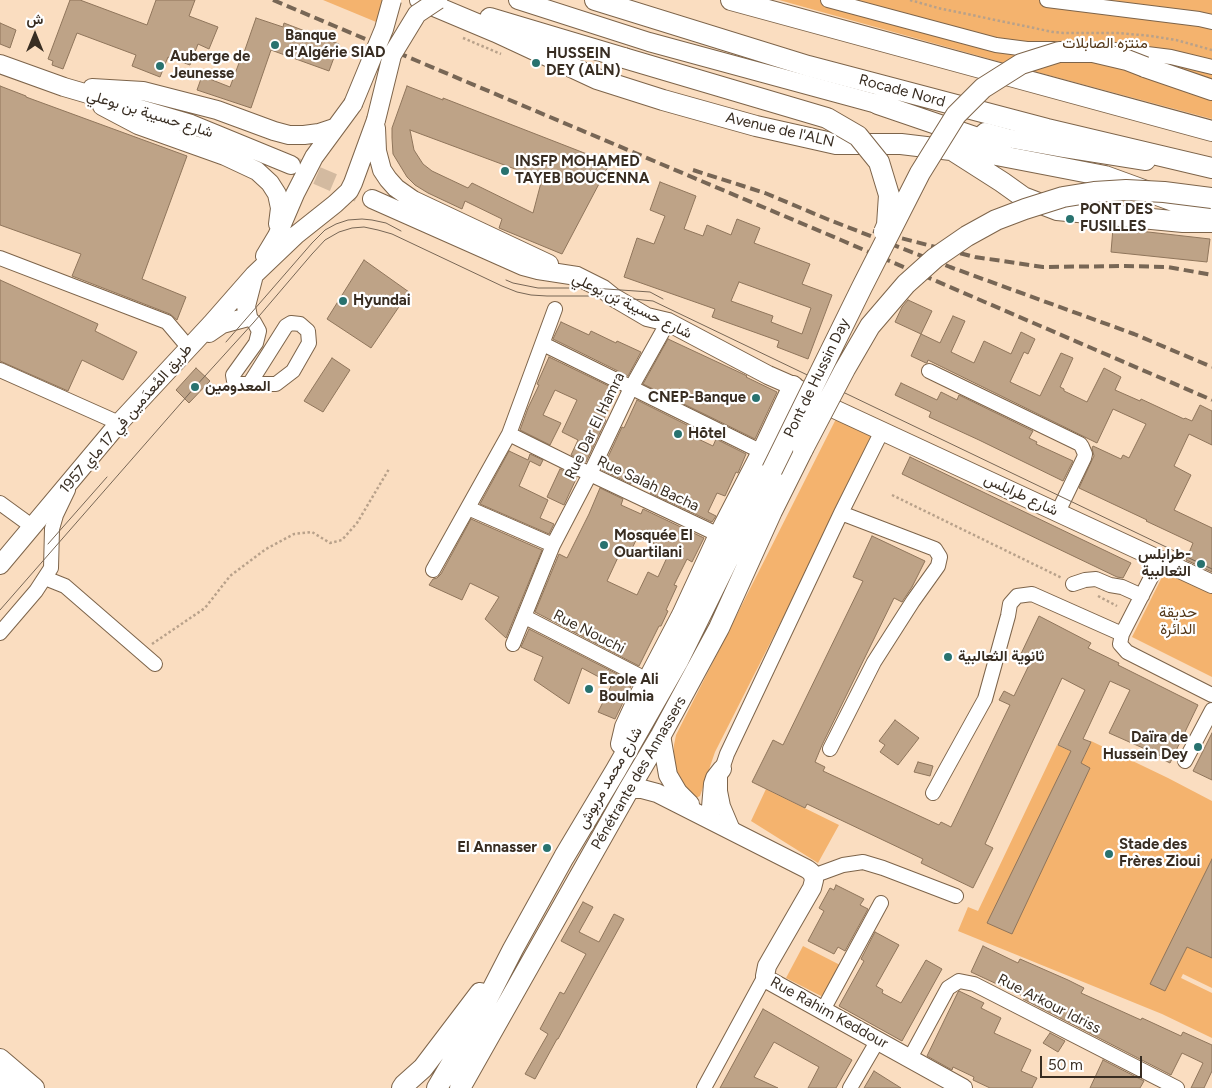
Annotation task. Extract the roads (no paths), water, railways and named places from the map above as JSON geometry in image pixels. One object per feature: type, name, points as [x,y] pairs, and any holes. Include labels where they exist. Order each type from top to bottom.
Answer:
[{"type":"highway","name":"Avenue de l'ALN","points":[[420,0],[496,32],[597,79],[771,130],[836,144],[901,144],[986,153],[1105,176],[1212,215]]},
{"type":"highway","points":[[425,0],[526,28],[827,118],[858,136],[879,162],[889,196],[887,225],[862,287]]},
{"type":"highway","name":"Rocade Nord","points":[[595,0],[827,71],[1047,129],[1212,169]]},
{"type":"highway","points":[[731,0],[1212,131]]},
{"type":"highway","points":[[862,287],[920,173],[956,114],[983,88],[1021,64],[1059,52],[1093,52],[1127,60],[1212,90]]},
{"type":"highway","points":[[878,104],[1032,157],[1105,176]]},
{"type":"highway","points":[[951,150],[1023,197],[1057,210],[1183,222],[1212,222]]},
{"type":"highway","name":"Pont de Hussin Day","points":[[803,449],[844,369],[870,326],[906,284],[935,258],[968,236],[996,220],[1024,209],[1063,197],[1094,192],[1126,190],[1164,192],[1212,198]]},
{"type":"highway","name":"Pont de Hussin Day","points":[[772,470],[862,287]]},
{"type":"highway","points":[[616,770],[625,727],[636,701],[682,615],[719,535],[762,452],[793,386]]},
{"type":"highway","name":"Pénétrante des Annassers","points":[[460,1088],[661,735],[718,628],[803,449]]},
{"type":"highway","name":"شارع محمد مربوش","points":[[512,950],[678,661],[772,470]]},
{"type":"highway","points":[[402,1088],[423,1068],[512,950]]},
{"type":"highway","points":[[437,1088],[474,1025],[512,950]]},
{"type":"highway","points":[[0,1059],[34,1088]]},
{"type":"highway","points":[[0,1080],[10,1088]]},
{"type":"main road","points":[[190,346],[222,324],[248,317],[246,306],[254,275],[277,236],[295,194],[314,157],[353,104],[384,29],[392,0]]},
{"type":"main road","points":[[254,275],[296,235],[335,204],[348,191],[353,183],[376,120],[392,55],[417,14],[438,0]]},
{"type":"main road","points":[[518,0],[649,42],[1007,138],[1072,150],[1212,169]]},
{"type":"main road","points":[[0,64],[64,87],[138,124],[225,156],[257,171],[270,183],[277,194],[280,208],[277,236]]},
{"type":"main road","points":[[64,87],[144,91],[217,110],[289,135],[319,134],[334,128]]},
{"type":"main road","name":"شارع حسيبة بن بوعلي","points":[[64,87],[191,124],[291,165]]},
{"type":"main road","points":[[376,120],[379,161],[385,175],[396,188],[413,200],[577,276]]},
{"type":"main road","name":"شارع حسيبة بن بوعلي","points":[[372,199],[523,266],[577,276],[603,289],[647,317],[668,322],[830,407]]},
{"type":"main road","name":"طريق المُعدَمين في 17 ماي 1957","points":[[0,566],[119,423],[254,275]]},
{"type":"main road","name":"شارع طرابلس","points":[[830,407],[1212,584]]},
{"type":"main road","points":[[661,735],[666,765],[672,783],[684,799],[705,817]]},
{"type":"main road","points":[[705,817],[715,778],[722,769]]},
{"type":"main road","points":[[629,789],[642,789],[658,793],[807,870],[813,876]]},
{"type":"main road","name":"Rue Rahim Keddour","points":[[813,876],[812,888],[767,966],[765,976],[771,983],[878,1040],[959,1087]]},
{"type":"street","points":[[828,0],[996,46],[1026,49],[1080,48],[1119,50],[1171,57],[1212,67]]},
{"type":"street","points":[[1047,0],[1212,22]]},
{"type":"street","points":[[0,258],[166,322],[190,346]]},
{"type":"street","points":[[433,570],[509,434],[543,344],[554,309]]},
{"type":"street","points":[[248,317],[254,322],[259,331],[256,343],[233,375],[234,382],[238,384],[276,384],[293,371],[309,343],[308,331],[300,324],[292,323],[286,326],[250,383]]},
{"type":"street","name":"Rue Dar El Hamra","points":[[514,644],[553,545],[590,474],[631,388],[668,322]]},
{"type":"street","points":[[543,344],[762,452]]},
{"type":"street","points":[[0,370],[119,423]]},
{"type":"street","points":[[929,371],[1080,444],[1085,454],[1084,458],[1058,512]]},
{"type":"street","points":[[734,832],[721,798],[720,783],[722,769],[730,746],[882,431]]},
{"type":"street","name":"Rue Salah Bacha","points":[[509,434],[719,535]]},
{"type":"street","points":[[0,634],[36,591],[51,568],[52,529],[56,515],[75,476]]},
{"type":"street","points":[[0,503],[33,527]]},
{"type":"street","points":[[468,508],[553,545]]},
{"type":"street","points":[[830,749],[874,662],[938,566],[940,556],[935,550],[841,513]]},
{"type":"street","points":[[1160,560],[1122,634],[1120,644],[1127,652],[1212,695]]},
{"type":"street","points":[[45,578],[65,586],[155,664]]},
{"type":"street","points":[[1073,584],[1096,579],[1110,585],[1122,587],[1142,596]]},
{"type":"street","points":[[933,793],[986,698],[1010,604],[1017,596],[1032,594],[1122,634]]},
{"type":"street","name":"Rue Nouchi","points":[[525,617],[638,676]]},
{"type":"street","points":[[1185,761],[1212,710]]},
{"type":"street","points":[[813,876],[843,865],[863,862],[956,896]]},
{"type":"street","points":[[823,1010],[881,903]]},
{"type":"street","points":[[704,1088],[765,976]]},
{"type":"street","name":"Rue Arkour Idriss","points":[[910,1058],[948,988],[959,981],[974,984],[1176,1088]]},
{"type":"street","points":[[850,1088],[878,1040]]},
{"type":"tunnel","points":[[292,165],[372,199]]},
{"type":"tram line","points":[[226,342],[325,230],[348,220],[362,219],[386,223],[401,231]]},
{"type":"tram line","points":[[0,610],[325,240],[339,232],[364,227],[392,234],[517,292],[547,296],[620,296],[613,297],[653,301],[1212,569]]},
{"type":"tram line","points":[[506,280],[538,288],[592,288],[650,292],[663,299]]},
{"type":"tram line","points":[[48,544],[107,477]]},
{"type":"railway","points":[[273,0],[841,240],[1212,400]]},
{"type":"railway","points":[[693,170],[765,193],[950,267],[1134,334],[1212,367]]},
{"type":"railway","points":[[873,231],[975,257],[1043,267],[1168,267],[1212,275]]},
{"type":"place","name":"Banque d'Algérie SIAD","points":[[275,45]]},
{"type":"place","name":"HUSSEIN DEY (ALN)","points":[[536,63]]},
{"type":"place","name":"Auberge de Jeunesse","points":[[160,66]]},
{"type":"place","name":"INSFP MOHAMED TAYEB BOUCENNA","points":[[505,171]]},
{"type":"place","name":"PONT DES FUSILLES","points":[[1070,219]]},
{"type":"place","name":"Hyundai","points":[[343,301]]},
{"type":"place","name":"المعدومين","points":[[195,387]]},
{"type":"place","name":"CNEP-Banque","points":[[756,398]]},
{"type":"place","name":"Hôtel","points":[[678,434]]},
{"type":"place","name":"Mosquée El Ouartilani","points":[[604,545]]},
{"type":"place","name":"طرابلس- الثعالبية","points":[[1201,564]]},
{"type":"place","name":"ثانوية الثعالبية","points":[[948,657]]},
{"type":"place","name":"Ecole Ali Boulmia","points":[[589,689]]},
{"type":"place","name":"Daïra de Hussein Dey","points":[[1198,747]]},
{"type":"place","name":"El Annasser","points":[[547,848]]},
{"type":"place","name":"Stade des Frères Zioui","points":[[1109,854]]},
{"type":"park label","name":"منتزه الصابلات","points":[[1105,44]]},
{"type":"park label","name":"حديقة الدائرة","points":[[1178,622]]}]
